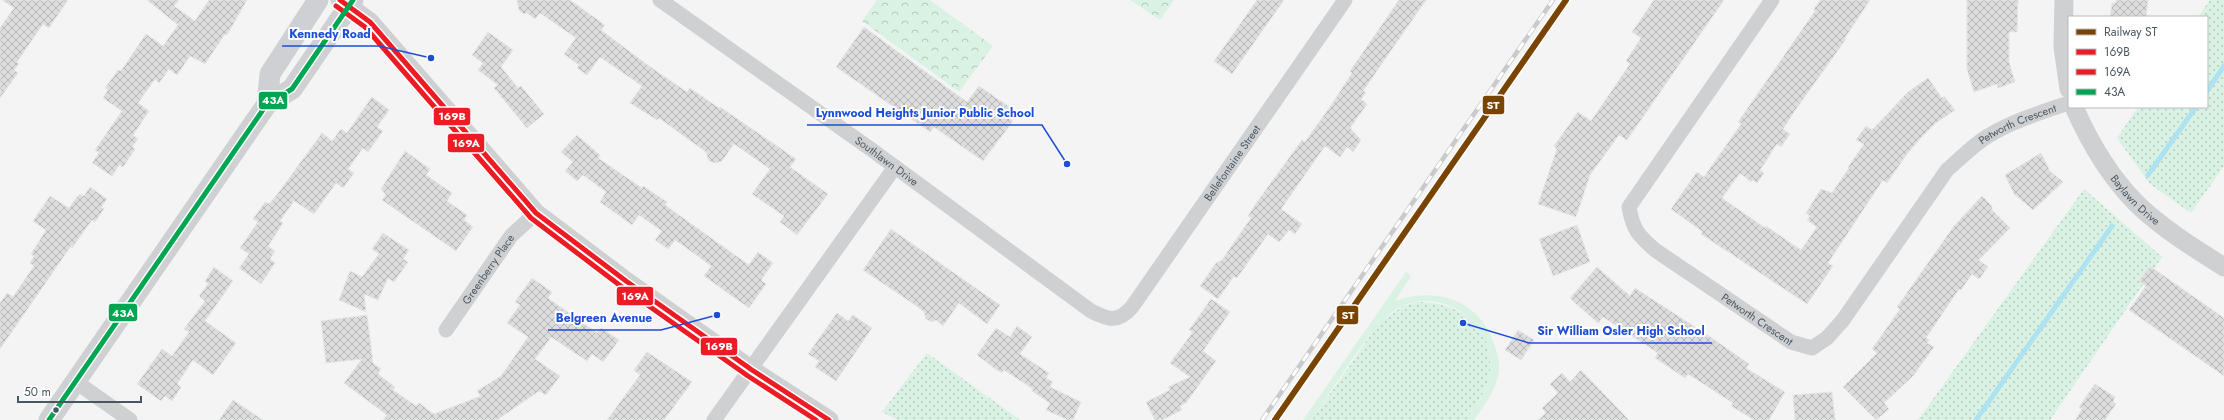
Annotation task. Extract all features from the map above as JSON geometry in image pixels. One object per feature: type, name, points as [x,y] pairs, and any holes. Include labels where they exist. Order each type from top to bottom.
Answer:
[{"type":"main road","points":[[267,104],[270,74],[318,0]]},
{"type":"main road","points":[[49,420],[267,104],[292,89],[347,2]]},
{"type":"street","name":"Bellefontaine Street","points":[[1113,319],[1123,316],[1132,307],[1345,0]]},
{"type":"street","name":"Petworth Crescent","points":[[1772,0],[1629,207],[1631,222],[1637,234],[1655,250],[1791,342],[1812,348],[1827,338],[1843,320],[1948,170],[1966,154],[1987,136],[2007,126],[2068,103]]},
{"type":"street","points":[[2064,0],[2063,47],[2068,82]]},
{"type":"street","points":[[347,2],[370,22],[536,213],[626,281],[752,370],[829,420]]},
{"type":"street","name":"Southlawn Drive","points":[[669,3],[1091,312],[1113,319]]},
{"type":"street","name":"Baylawn Drive","points":[[2074,108],[2085,132],[2096,150],[2136,203],[2168,230],[2224,267]]},
{"type":"street","points":[[714,420],[752,370],[769,342],[895,167]]},
{"type":"street","name":"Greenberry Place","points":[[446,330],[511,236],[536,213]]},
{"type":"street","points":[[76,382],[130,420]]},
{"type":"green space","points":[[877,0],[930,0],[993,46],[959,92],[862,21]]},
{"type":"green space","points":[[1130,0],[1174,0],[1160,20]]},
{"type":"green space","points":[[2210,0],[2224,0],[2224,166],[2191,213],[2150,184],[2117,138],[2137,108],[2208,108],[2208,16],[2199,16]]},
{"type":"green space","points":[[2084,189],[2162,257],[2050,420],[1918,420]]},
{"type":"green space","points":[[1406,272],[1411,276],[1395,301],[1426,295],[1441,296],[1455,300],[1467,307],[1478,317],[1487,329],[1497,354],[1499,371],[1493,391],[1482,409],[1474,420],[1466,420],[1481,397],[1489,378],[1490,354],[1485,339],[1476,325],[1464,314],[1450,306],[1435,302],[1418,301],[1402,306],[1391,313],[1379,325],[1354,357],[1312,420],[1303,420]]},
{"type":"green space","points":[[1418,302],[1447,306],[1459,312],[1470,319],[1480,329],[1486,341],[1490,355],[1489,378],[1481,397],[1466,420],[1312,420],[1379,323],[1403,306]]},
{"type":"green space","points":[[927,353],[1020,420],[898,420],[882,412]]},
{"type":"building","points":[[2,0],[68,0],[49,28],[43,24],[17,62],[19,64],[14,70],[18,73],[0,98],[0,28],[14,8]]},
{"type":"building","points":[[147,0],[179,0],[174,6],[195,21],[209,0],[247,0],[227,35],[225,34],[205,64],[190,56],[177,75],[169,69],[159,83],[155,79],[138,103],[149,111],[133,135],[138,139],[132,147],[135,149],[123,167],[119,165],[112,176],[92,163],[99,153],[95,150],[122,111],[103,98],[108,90],[105,88],[118,70],[121,71],[146,34],[163,46],[178,25]]},
{"type":"building","points":[[517,0],[570,0],[605,25],[601,30],[649,66],[687,92],[690,88],[796,159],[790,167],[828,194],[797,235],[780,222],[784,216],[752,194],[770,169],[734,144],[722,161],[715,163],[709,161],[706,152],[659,118],[657,120],[630,103],[642,86],[600,57],[587,75],[577,68],[579,65],[564,54],[576,38],[540,13],[535,19],[527,13],[524,14],[519,10]]},
{"type":"building","points":[[1257,0],[1284,0],[1232,74],[1214,61]]},
{"type":"building","points":[[1399,0],[1426,0],[1363,91],[1366,93],[1361,99],[1367,104],[1350,128],[1361,140],[1353,152],[1347,147],[1340,157],[1325,146],[1281,209],[1302,224],[1295,234],[1289,230],[1279,242],[1268,234],[1237,278],[1234,276],[1218,299],[1200,286],[1216,263],[1222,260],[1251,218],[1248,216],[1257,202],[1302,140],[1305,142],[1332,104],[1352,73],[1350,71]]},
{"type":"building","points":[[1654,0],[1724,0],[1627,140],[1619,135],[1590,175],[1576,217],[1538,204],[1557,149],[1554,146],[1578,112],[1591,121],[1630,64],[1626,61],[1641,38],[1632,32]]},
{"type":"building","points":[[1820,0],[1870,0],[1845,38],[1846,39],[1783,129],[1790,134],[1781,147],[1777,144],[1760,170],[1764,173],[1757,183],[1753,180],[1751,182],[1740,173],[1722,198],[1765,228],[1766,226],[1801,250],[1817,227],[1807,220],[1810,216],[1806,213],[1821,189],[1832,193],[1864,144],[1856,140],[1866,126],[1872,130],[1908,92],[1928,78],[1942,98],[1944,96],[1955,110],[1936,123],[1920,139],[1907,154],[1887,183],[1883,180],[1828,263],[1833,266],[1807,304],[1701,234],[1703,232],[1671,209],[1697,172],[1704,177],[1741,124],[1738,122],[1815,11],[1814,9]]},
{"type":"building","points":[[1967,0],[2018,0],[2017,32],[2009,32],[2009,62],[2015,82],[1998,88],[1997,84],[1974,92],[1967,69]]},
{"type":"building","points":[[2116,0],[2148,0],[2146,16],[2110,16],[2112,3],[2116,3]]},
{"type":"building","points":[[864,27],[967,102],[979,86],[1017,112],[1011,120],[1013,121],[983,161],[934,127],[930,132],[836,67]]},
{"type":"building","points":[[488,32],[513,50],[501,67],[518,88],[521,86],[544,114],[527,128],[494,88],[498,85],[478,70],[483,63],[472,55]]},
{"type":"building","points":[[372,97],[389,110],[377,127],[383,131],[368,152],[363,148],[348,169],[354,173],[343,188],[336,183],[314,214],[294,201],[280,221],[283,223],[268,246],[275,251],[270,259],[275,263],[261,284],[239,268],[249,254],[240,248],[258,222],[253,219],[265,202],[269,204],[276,196],[322,133],[332,141],[341,129],[347,133]]},
{"type":"building","points":[[577,135],[600,155],[598,158],[642,188],[643,186],[667,202],[665,205],[749,265],[758,252],[773,263],[761,280],[766,284],[749,308],[704,276],[711,266],[699,257],[675,240],[668,249],[655,240],[662,231],[639,215],[632,225],[600,202],[606,192],[583,175],[577,181],[565,171],[573,162],[561,152]]},
{"type":"building","points":[[405,151],[430,169],[426,175],[452,193],[447,201],[467,215],[464,220],[473,227],[456,251],[382,200],[386,195],[381,189]]},
{"type":"building","points":[[2041,153],[2050,171],[2063,182],[2033,210],[2014,194],[2005,175]]},
{"type":"building","points":[[90,187],[107,199],[101,207],[104,209],[95,222],[92,220],[72,248],[71,246],[0,349],[0,303],[7,293],[13,297],[34,266],[30,263],[34,256],[31,254],[46,230],[33,221],[50,196],[69,208],[80,194],[84,196]]},
{"type":"building","points":[[1982,196],[1992,206],[1992,210],[2010,228],[1979,260],[1988,267],[1979,279],[1972,274],[1961,290],[1959,289],[1926,338],[1929,340],[1927,343],[1934,347],[1913,376],[1884,403],[1889,409],[1876,420],[1843,387],[1877,353],[1872,349],[1900,309],[1897,307],[1954,226]]},
{"type":"building","points":[[1577,225],[1590,262],[1553,276],[1539,239]]},
{"type":"building","points":[[891,229],[1000,305],[987,324],[959,303],[943,326],[936,320],[932,322],[926,319],[924,312],[918,307],[863,270]]},
{"type":"building","points":[[383,233],[409,250],[403,259],[408,262],[394,282],[388,278],[378,300],[364,294],[366,312],[339,300],[350,271],[362,277],[379,254],[372,249]]},
{"type":"building","points":[[2150,266],[2224,318],[2224,376],[2129,310],[2146,286],[2139,281]]},
{"type":"building","points":[[214,267],[233,281],[205,321],[236,343],[213,375],[193,360],[177,384],[181,387],[172,401],[165,396],[161,401],[137,384],[162,349],[172,356],[189,332],[184,329],[205,301],[199,296],[208,284],[205,281]]},
{"type":"building","points":[[1597,267],[1630,296],[1635,288],[1712,338],[1749,364],[1746,368],[1785,392],[1769,420],[1754,420],[1731,406],[1733,403],[1688,374],[1685,378],[1655,358],[1658,353],[1603,317],[1598,323],[1575,303],[1570,298]]},
{"type":"building","points":[[532,278],[552,292],[548,298],[597,333],[601,328],[619,340],[603,362],[592,354],[587,361],[551,337],[535,359],[560,376],[546,395],[539,391],[497,420],[383,420],[387,415],[344,383],[362,359],[326,363],[321,321],[367,315],[373,363],[381,369],[378,374],[395,387],[393,390],[416,406],[419,403],[434,414],[481,396],[477,391],[501,376],[528,337],[507,323],[520,305],[515,302]]},
{"type":"building","points":[[1211,299],[1230,312],[1203,351],[1216,361],[1186,403],[1180,406],[1182,410],[1162,420],[1155,420],[1146,402],[1170,390],[1168,387],[1190,377],[1170,363],[1193,332],[1189,330]]},
{"type":"building","points":[[837,313],[848,321],[853,315],[872,328],[836,381],[815,367],[819,361],[808,354]]},
{"type":"building","points":[[1017,326],[1032,337],[1020,354],[1049,373],[1046,378],[1053,382],[1050,387],[1081,402],[1073,420],[1068,420],[1046,410],[1050,403],[1032,391],[1033,389],[1004,370],[1002,373],[977,355],[996,328],[1010,337]]},
{"type":"building","points":[[1518,330],[1534,340],[1521,360],[1505,350]]},
{"type":"building","points":[[647,352],[692,382],[664,420],[607,420],[640,375],[634,370]]},
{"type":"building","points":[[1581,370],[1629,420],[1538,420],[1546,413],[1542,408],[1558,393],[1550,384],[1562,373],[1570,382]]},
{"type":"building","points":[[2095,384],[2115,397],[2113,402],[2116,404],[2105,420],[2075,420],[2082,409],[2079,407]]},
{"type":"building","points":[[1832,392],[1835,420],[1795,420],[1793,395]]},
{"type":"building","points":[[233,400],[263,420],[219,420]]},
{"type":"waterway","points":[[2208,90],[2224,66]]},
{"type":"waterway","points":[[2148,175],[2195,108]]},
{"type":"waterway","points":[[1976,420],[2112,226]]},
{"type":"railway","points":[[1262,420],[1553,0]]},
{"type":"rail line","name":"ST","points":[[1275,420],[1566,0]]},
{"type":"transit line","name":"169B","points":[[340,0],[370,22],[536,213],[626,281],[752,370],[829,420]]},
{"type":"transit line","name":"43A","points":[[49,420],[267,104],[292,89],[353,0]]},
{"type":"transit line","name":"169A","points":[[336,6],[365,27],[531,218],[622,287],[748,376],[816,420]]},
{"type":"place","name":"Kennedy Road","points":[[431,58]]},
{"type":"place","name":"Lynnwood Heights Junior Public School","points":[[1067,164]]},
{"type":"place","name":"Belgreen Avenue","points":[[717,315]]},
{"type":"place","name":"Sir William Osler High School","points":[[1463,323]]}]
